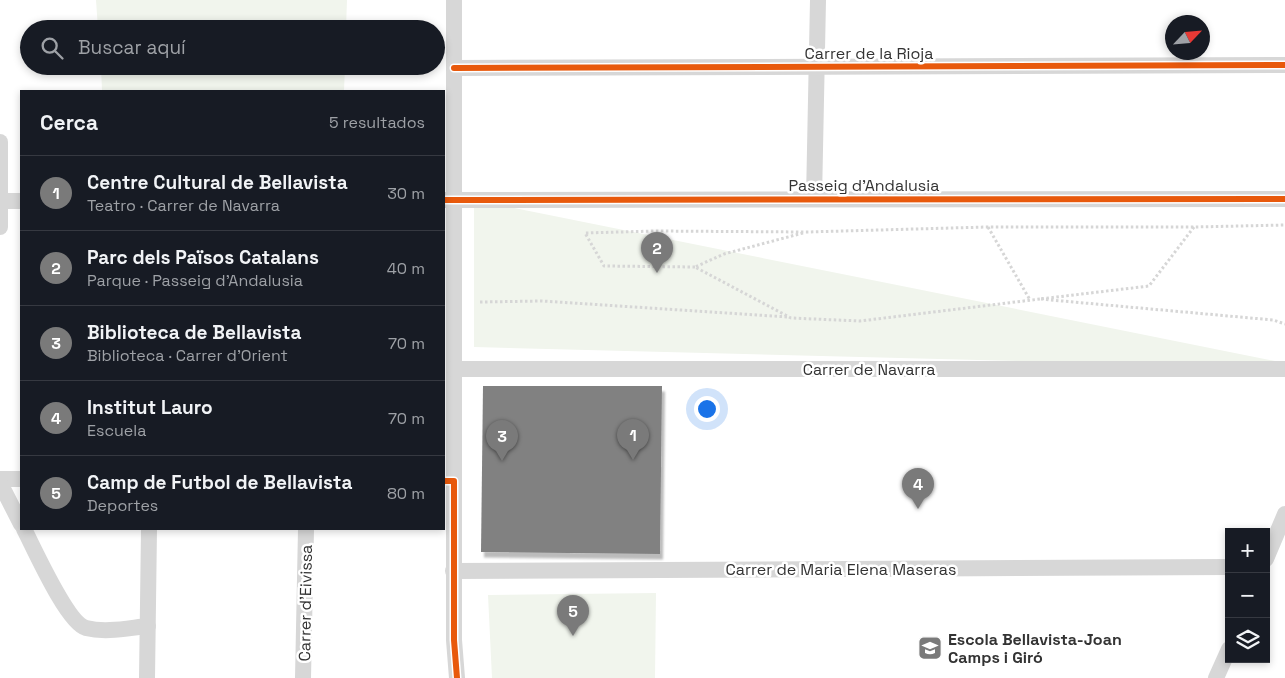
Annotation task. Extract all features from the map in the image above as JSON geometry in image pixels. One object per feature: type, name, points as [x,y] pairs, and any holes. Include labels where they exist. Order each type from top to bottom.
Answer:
[{"type":"street","points":[[454,0],[454,68],[449,200],[454,370],[449,481],[457,678]]},
{"type":"street","points":[[814,199],[818,0]]},
{"type":"street","name":"Carrer de la Rioja","points":[[454,68],[1285,65]]},
{"type":"street","points":[[0,142],[0,227]]},
{"type":"street","name":"Passeig d'Andalusia","points":[[449,200],[1285,199]]},
{"type":"street","points":[[0,201],[20,201]]},
{"type":"street","name":"Carrer de Navarra","points":[[454,370],[1285,369]]},
{"type":"street","points":[[0,479],[20,479]]},
{"type":"street","points":[[0,483],[20,522]]},
{"type":"street","points":[[1270,550],[1285,514]]},
{"type":"street","points":[[25,530],[64,606],[72,618],[84,628],[101,630],[148,626]]},
{"type":"street","points":[[147,678],[149,530]]},
{"type":"street","name":"Carrer d'Eivissa","points":[[304,678],[306,530]]},
{"type":"street","name":"Carrer de Maria Elena Maseras","points":[[453,571],[1225,567]]},
{"type":"street","points":[[1216,678],[1225,657]]},
{"type":"path","points":[[807,232],[724,254],[695,267],[604,266],[585,233],[655,231],[807,232],[987,227],[1285,225]]},
{"type":"path","points":[[987,227],[1030,300]]},
{"type":"path","points":[[480,302],[542,301],[860,321],[1149,286],[1194,227]]},
{"type":"path","points":[[695,267],[791,318]]},
{"type":"path","points":[[1040,299],[1273,320],[1285,324]]},
{"type":"shaded area","points":[[96,0],[347,0],[346,20],[97,20]]},
{"type":"shaded area","points":[[101,75],[345,75],[344,90],[102,90]]},
{"type":"shaded area","points":[[474,200],[1285,363],[1285,368],[474,347]]},
{"type":"shaded area","points":[[656,593],[655,678],[492,678],[488,595]]},
{"type":"building","points":[[483,386],[662,386],[660,554],[481,552]]},
{"type":"cycle path","points":[[454,68],[1285,65]]},
{"type":"cycle path","points":[[445,200],[1285,199]]},
{"type":"cycle path","points":[[445,481],[454,481],[454,640],[457,678]]},
{"type":"place","name":"Parc dels Països Catalans","points":[[657,273]]},
{"type":"place","name":"Centre Cultural de Bellavista","points":[[633,460]]},
{"type":"place","name":"Biblioteca de Bellavista","points":[[502,461]]},
{"type":"place","name":"Institut Lauro","points":[[918,509]]},
{"type":"place","name":"Camp de Futbol de Bellavista","points":[[573,636]]},
{"type":"place","name":"Escola Bellavista-Joan Camps i Giró","points":[[930,648]]}]
